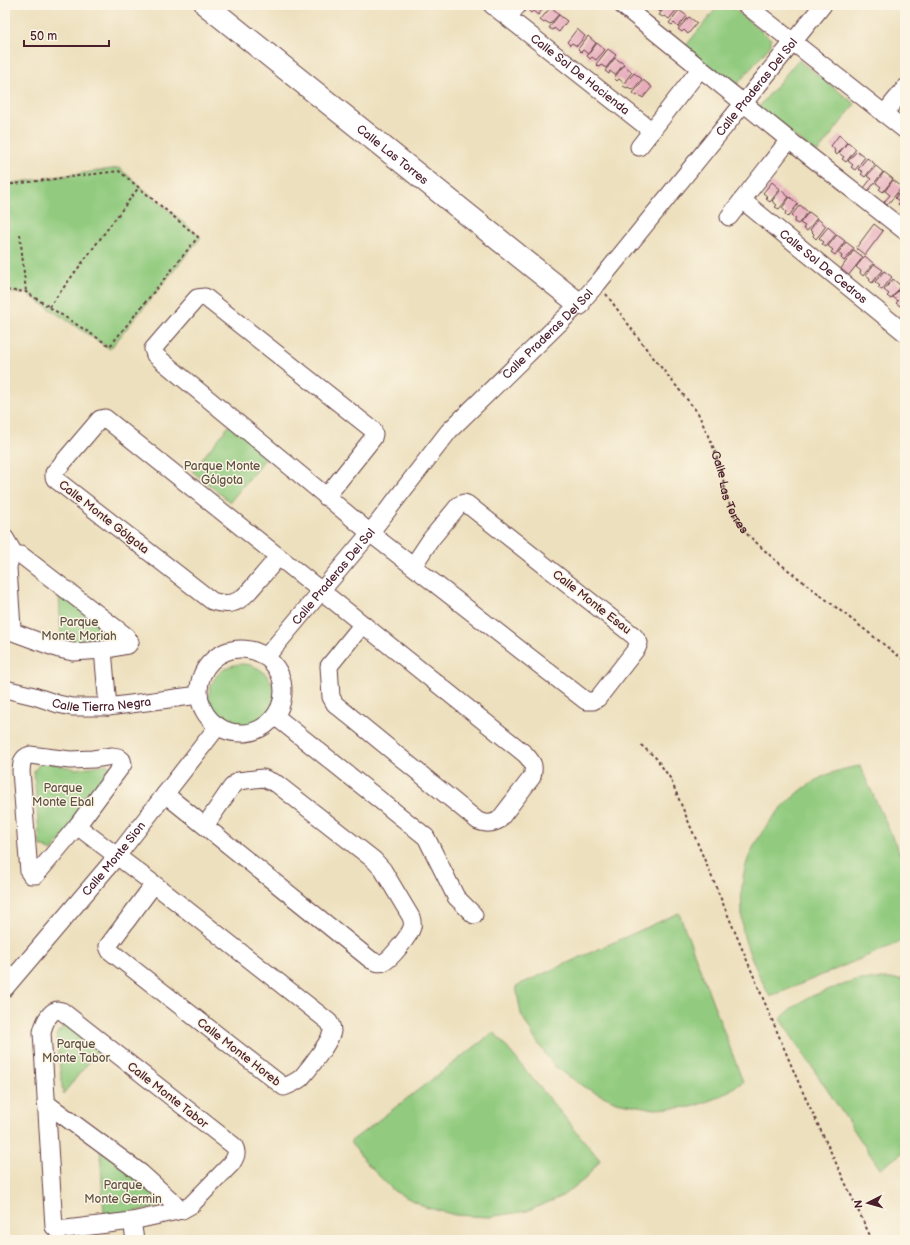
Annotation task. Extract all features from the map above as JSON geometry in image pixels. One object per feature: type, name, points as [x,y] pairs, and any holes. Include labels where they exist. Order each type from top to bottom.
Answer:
[{"type":"main road","name":"Calle Las Torres","points":[[206,5],[579,304]]},
{"type":"street","name":"Calle Sol De Hacienda","points":[[492,5],[513,11],[652,131]]},
{"type":"street","points":[[622,5],[700,69],[905,231]]},
{"type":"street","points":[[746,5],[905,130]]},
{"type":"street","name":"Calle Praderas Del Sol","points":[[266,657],[370,533],[449,432],[579,304],[598,283],[792,41],[823,5]]},
{"type":"street","points":[[639,147],[700,69]]},
{"type":"street","points":[[884,114],[905,88]]},
{"type":"street","points":[[729,217],[789,140]]},
{"type":"street","name":"Calle Sol De Cedros","points":[[742,200],[905,333]]},
{"type":"street","name":"Calle Monte Esau","points":[[326,497],[373,438],[373,430],[205,297],[197,298],[153,349],[153,352],[326,497],[370,533],[586,701],[593,701],[598,698],[639,644],[634,636],[467,504],[464,503],[459,505],[431,539],[413,566]]},
{"type":"street","name":"Calle Monte Gólgota","points":[[278,557],[244,598],[235,602],[218,604],[212,601],[55,479],[54,473],[100,419],[105,418],[278,557],[363,624],[525,754],[532,762],[534,768],[532,777],[499,820],[486,824],[478,821],[335,704],[331,697],[329,666],[363,624]]},
{"type":"street","points":[[5,538],[14,555]]},
{"type":"street","points":[[14,555],[21,555],[126,636],[130,642],[128,645],[103,650],[73,652],[59,649],[13,632],[8,568],[9,561],[14,555]]},
{"type":"street","points":[[240,649],[254,651],[266,657],[276,667],[282,680],[283,693],[280,707],[275,716],[262,728],[249,733],[235,733],[222,729],[211,720],[203,709],[199,695],[200,681],[206,669],[215,658],[227,652],[240,649]]},
{"type":"street","points":[[103,650],[108,707]]},
{"type":"street","name":"Calle Tierra Negra","points":[[5,689],[72,707],[108,707],[199,695]]},
{"type":"street","points":[[275,716],[426,837],[456,897],[474,915]]},
{"type":"street","name":"Calle Monte Sion","points":[[5,988],[117,856],[218,726]]},
{"type":"street","points":[[34,755],[70,760],[112,756],[118,757],[122,760],[123,764],[77,826],[36,874],[31,875],[21,772],[22,760],[24,758],[34,755]]},
{"type":"street","points":[[165,794],[376,963],[384,962],[392,956],[410,933],[412,917],[383,870],[374,860],[277,784],[263,778],[238,781],[231,788],[205,826]]},
{"type":"street","name":"Calle Monte Horeb","points":[[77,826],[154,884],[329,1022],[332,1028],[330,1038],[322,1051],[300,1079],[284,1087],[110,951],[108,946],[154,884]]},
{"type":"street","name":"Calle Monte Tabor","points":[[57,1010],[62,1011],[234,1146],[237,1155],[232,1163],[191,1205],[182,1210],[132,1221],[58,1230],[54,1227],[42,1032],[44,1024],[53,1012],[57,1010]]},
{"type":"street","points":[[46,1103],[141,1173],[182,1210]]},
{"type":"street","points":[[132,1221],[135,1240]]},
{"type":"path","points":[[5,185],[119,171],[139,186],[198,237],[110,346],[26,292],[5,290]]},
{"type":"path","points":[[49,307],[139,186]]},
{"type":"path","points":[[5,194],[8,208]]},
{"type":"path","points":[[20,234],[26,292]]},
{"type":"path","name":"Calle Las Torres","points":[[598,283],[648,351],[698,413],[714,449],[722,473],[726,496],[735,517],[747,534],[774,559],[905,661]]},
{"type":"path","points":[[641,745],[656,758],[670,778],[800,1086],[872,1240]]},
{"type":"green space","points":[[719,5],[729,5],[771,39],[771,45],[734,88],[684,48]]},
{"type":"green space","points":[[798,60],[855,104],[817,153],[757,109]]},
{"type":"green space","points":[[119,168],[201,237],[110,349],[26,293],[5,293],[5,184]]},
{"type":"green space","name":"Parque Monte Gólgota","points":[[236,417],[274,448],[230,502],[192,471]]},
{"type":"green space","name":"Parque Monte Moriah","points":[[59,593],[114,635],[101,643],[92,646],[75,646],[61,640]]},
{"type":"green space","points":[[242,664],[255,666],[270,679],[273,684],[275,697],[273,710],[260,725],[255,728],[242,730],[229,728],[214,715],[211,710],[209,697],[211,684],[224,669],[229,666]]},
{"type":"green space","name":"Parque Monte Ebal","points":[[42,761],[76,769],[107,764],[114,771],[52,851],[40,845],[34,771]]},
{"type":"green space","points":[[860,766],[905,865],[905,940],[770,997],[745,942],[743,933],[741,902],[742,887],[748,859],[763,831],[795,795],[820,778],[839,770]]},
{"type":"green space","points":[[679,913],[743,1082],[719,1097],[692,1107],[655,1109],[616,1102],[584,1087],[553,1065],[535,1039],[521,1014],[516,986]]},
{"type":"green space","points":[[905,979],[905,1151],[880,1169],[780,1019],[796,1005],[812,996],[858,980]]},
{"type":"green space","name":"Parque Monte Tabor","points":[[69,1023],[101,1047],[63,1094],[56,1035]]},
{"type":"green space","points":[[494,1032],[600,1160],[585,1179],[561,1197],[527,1211],[489,1217],[455,1215],[425,1207],[394,1191],[369,1166],[350,1142]]},
{"type":"green space","name":"Parque Monte Germin","points":[[100,1148],[164,1199],[161,1207],[104,1216]]},
{"type":"building","points":[[532,5],[546,5],[538,15],[533,11],[531,13],[528,10]]},
{"type":"building","points":[[652,5],[665,5],[660,12],[655,8],[654,10],[650,7]]},
{"type":"building","points":[[667,5],[673,5],[678,8],[669,19],[665,16],[663,17],[659,15]]},
{"type":"building","points":[[551,7],[559,14],[550,24],[545,21],[544,23],[540,20]]},
{"type":"building","points":[[679,10],[687,16],[678,27],[674,23],[672,25],[669,23]]},
{"type":"building","points":[[559,15],[567,21],[559,32],[554,28],[553,30],[549,28]]},
{"type":"building","points":[[689,17],[697,23],[688,34],[684,30],[682,32],[678,29]]},
{"type":"building","points":[[577,29],[585,36],[577,46],[572,43],[570,45],[567,42]]},
{"type":"building","points":[[588,36],[596,43],[588,54],[583,50],[581,52],[578,49]]},
{"type":"building","points":[[597,43],[605,50],[596,60],[592,57],[590,59],[587,56]]},
{"type":"building","points":[[608,49],[616,55],[606,68],[601,65],[599,67],[596,64]]},
{"type":"building","points":[[615,58],[624,64],[615,75],[610,71],[609,74],[605,71]]},
{"type":"building","points":[[624,65],[632,72],[624,83],[619,79],[617,81],[614,78]]},
{"type":"building","points":[[634,73],[642,79],[633,90],[623,86]]},
{"type":"building","points":[[643,80],[652,87],[643,98],[638,94],[637,96],[633,93]]},
{"type":"building","points":[[839,135],[847,142],[837,155],[831,146]]},
{"type":"building","points":[[848,142],[856,149],[846,162],[842,159],[844,157],[839,153]]},
{"type":"building","points":[[857,151],[865,157],[855,170],[851,167],[853,165],[848,161]]},
{"type":"building","points":[[867,158],[875,164],[865,177],[861,174],[863,172],[858,169]]},
{"type":"building","points":[[876,166],[883,172],[868,191],[864,188],[871,179],[867,176]]},
{"type":"building","points":[[884,172],[893,179],[883,192],[879,189],[881,187],[876,183]]},
{"type":"building","points":[[893,180],[902,187],[887,205],[884,202],[890,195],[885,191]]},
{"type":"building","points":[[772,182],[780,189],[770,202],[766,199],[768,197],[763,193]]},
{"type":"building","points":[[903,188],[905,189],[905,202],[901,207],[898,204],[900,202],[895,198]]},
{"type":"building","points":[[781,190],[789,197],[779,209],[775,207],[777,205],[772,201]]},
{"type":"building","points":[[790,197],[798,204],[788,217],[782,208]]},
{"type":"building","points":[[800,205],[808,212],[798,224],[794,222],[796,219],[791,216]]},
{"type":"building","points":[[809,212],[817,218],[807,231],[803,228],[805,226],[800,223]]},
{"type":"building","points":[[818,219],[826,226],[816,239],[810,230]]},
{"type":"building","points":[[874,224],[883,231],[865,255],[856,248]]},
{"type":"building","points":[[828,227],[836,234],[826,247],[822,244],[824,242],[819,238]]},
{"type":"building","points":[[837,235],[845,241],[835,255],[831,252],[833,250],[828,246]]},
{"type":"building","points":[[846,242],[854,248],[844,261],[841,258],[842,256],[838,253]]},
{"type":"building","points":[[854,250],[863,257],[848,276],[840,270]]},
{"type":"building","points":[[865,256],[873,263],[863,276],[860,273],[861,271],[856,267]]},
{"type":"building","points":[[874,264],[883,270],[872,283],[869,280],[870,278],[866,275]]},
{"type":"building","points":[[884,271],[892,277],[882,290],[878,288],[880,286],[875,282]]},
{"type":"building","points":[[893,279],[901,286],[891,299],[887,296],[889,294],[884,290]]},
{"type":"building","points":[[902,286],[905,289],[905,299],[900,306],[896,303],[898,301],[893,297]]}]
